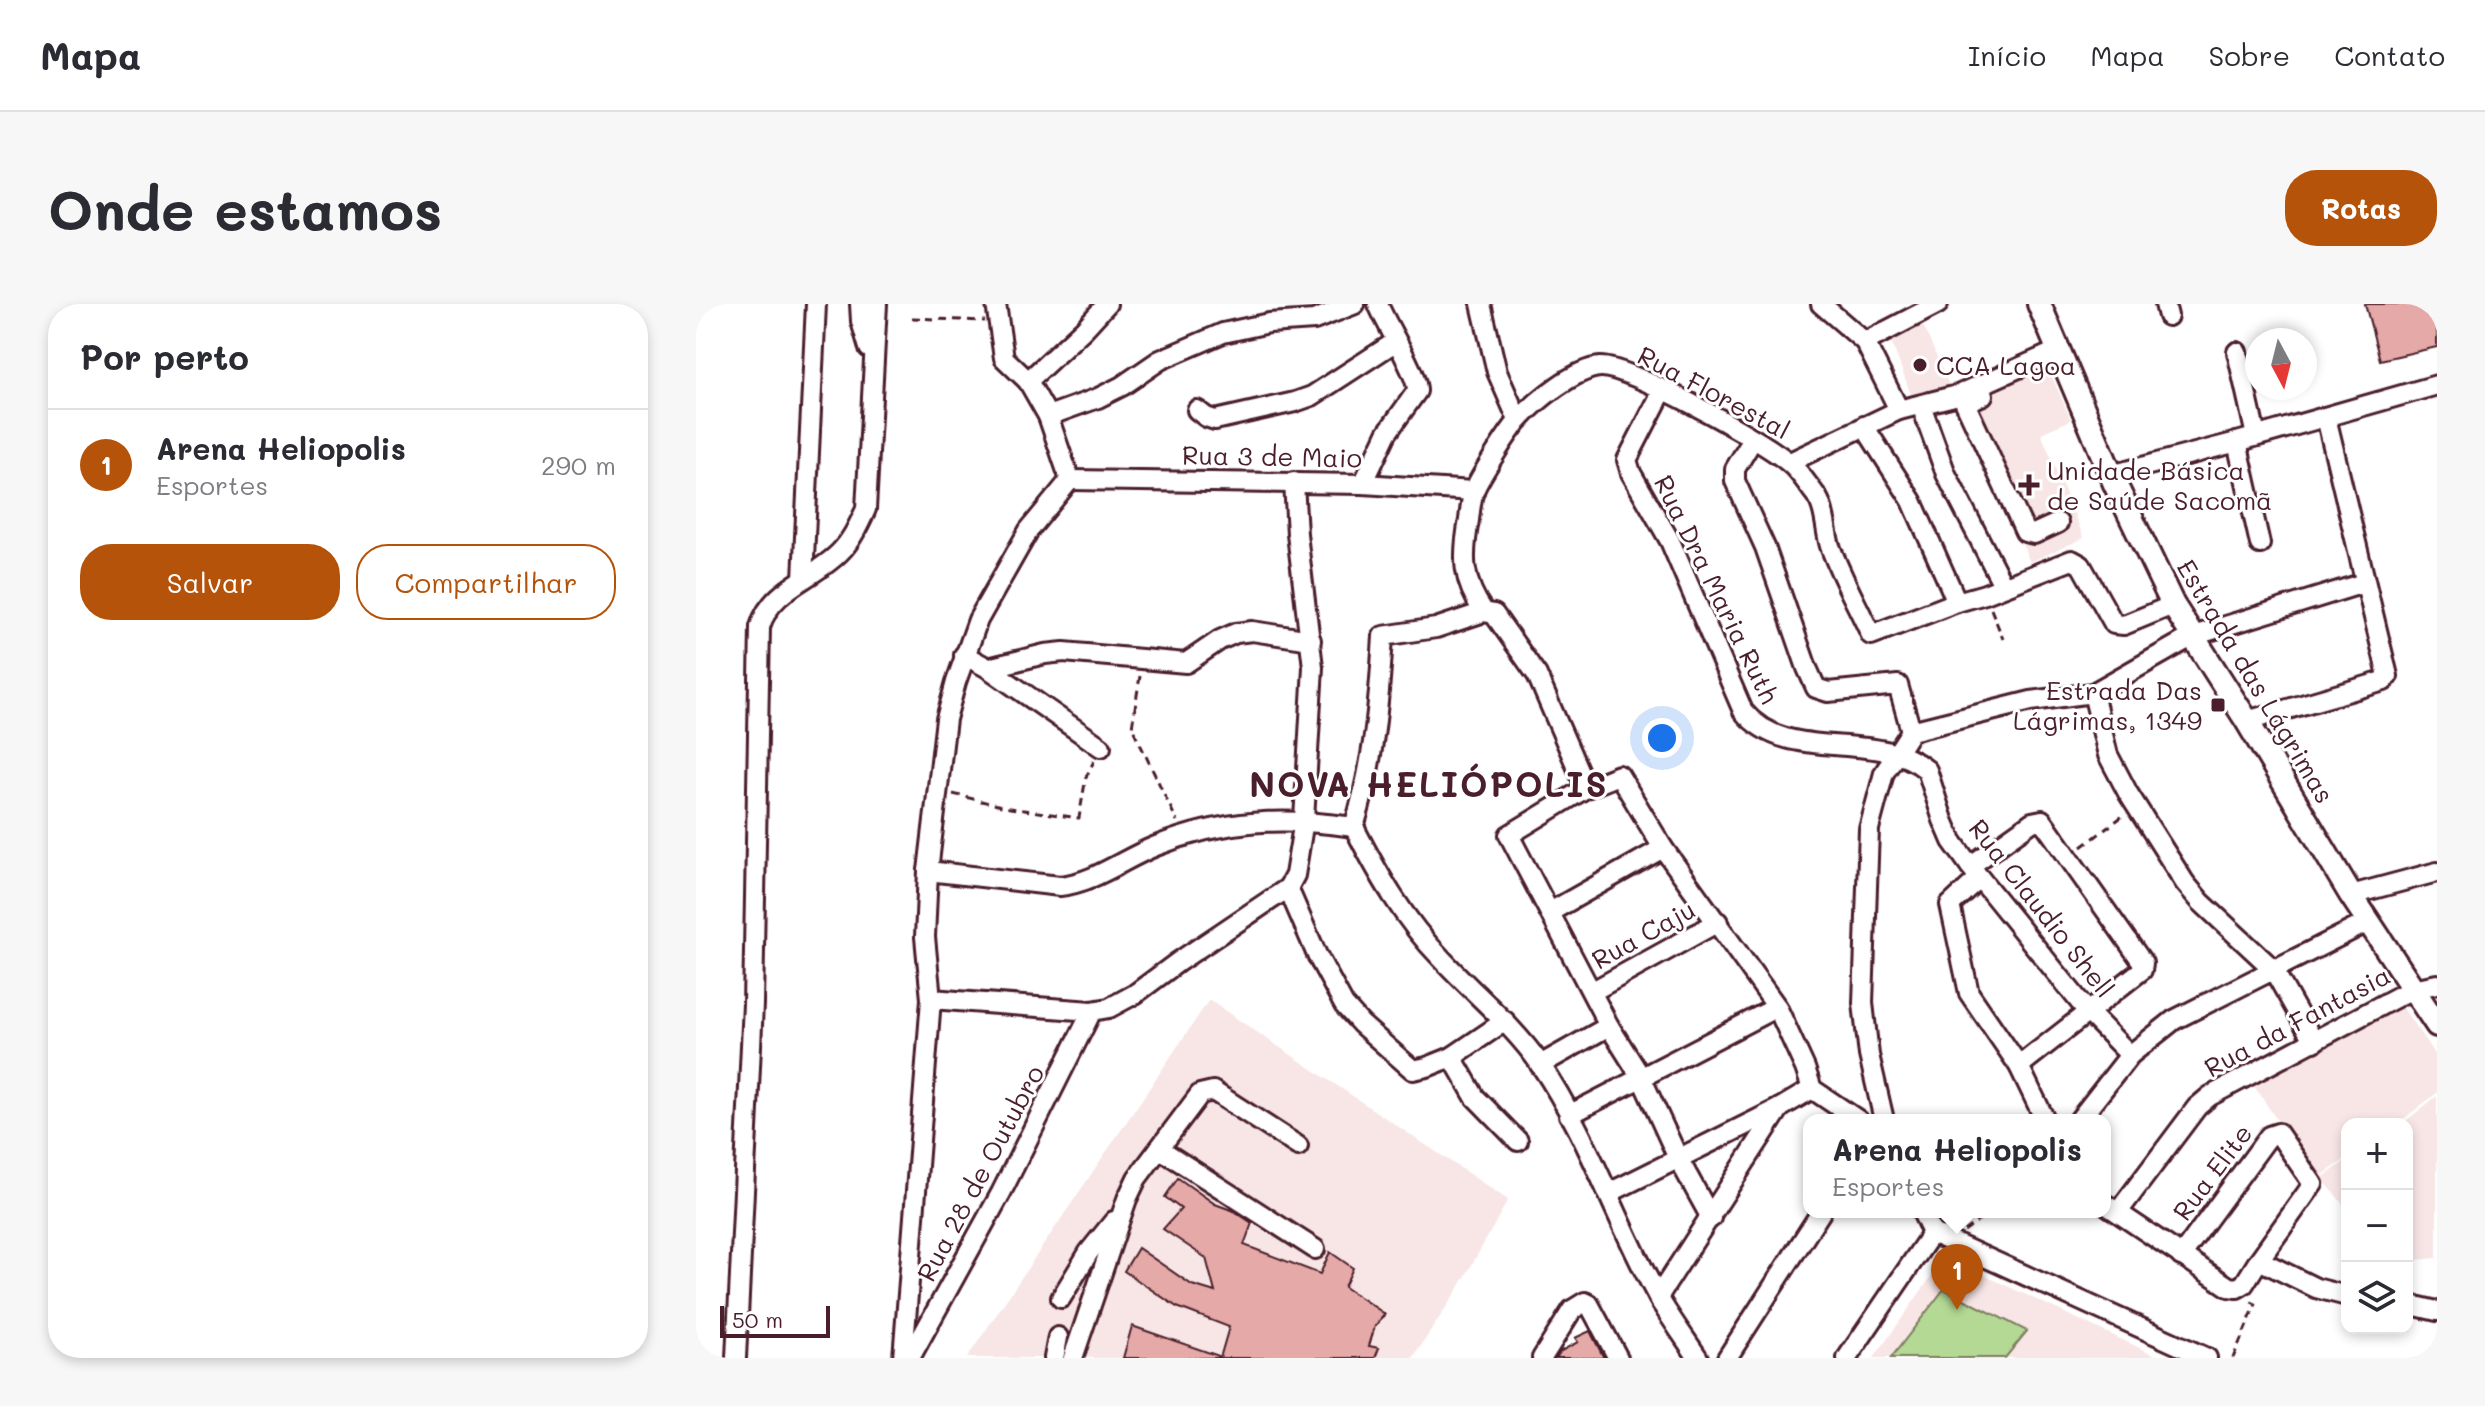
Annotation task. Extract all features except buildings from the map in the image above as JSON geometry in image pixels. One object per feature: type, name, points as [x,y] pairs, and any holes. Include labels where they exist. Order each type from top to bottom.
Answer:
[{"type":"main road","name":"Estrada das Lágrimas","points":[[2039,304],[2111,475],[2173,605],[2351,895],[2437,1025]]},
{"type":"street","points":[[803,579],[816,304]]},
{"type":"street","points":[[860,304],[861,321],[873,361]]},
{"type":"street","points":[[736,1358],[753,1004],[760,627],[764,612],[775,599],[841,552],[866,509],[877,304]]},
{"type":"street","points":[[1028,381],[1107,304]]},
{"type":"street","points":[[1048,416],[1098,398],[1160,360],[1223,333],[1269,323],[1314,320],[1355,304]]},
{"type":"street","points":[[1363,484],[1387,433],[1417,391],[1413,372],[1378,304]]},
{"type":"street","points":[[1481,304],[1497,372],[1518,420]]},
{"type":"street","points":[[1821,304],[1865,342],[1899,410]]},
{"type":"street","points":[[1865,342],[1938,304]]},
{"type":"street","points":[[903,1358],[931,999],[925,937],[928,871],[946,719],[964,655],[978,620],[1029,530],[1070,480],[1048,416],[1028,381],[1004,358],[996,313]]},
{"type":"street","points":[[1197,410],[1215,420],[1295,402],[1330,386],[1395,342]]},
{"type":"street","points":[[2237,352],[2256,436]]},
{"type":"street","points":[[1790,462],[1899,410],[1958,395],[2061,356]]},
{"type":"street","points":[[2058,523],[2034,534],[2025,532],[1965,403],[2061,356]]},
{"type":"street","name":"Rua Florestal","points":[[1586,788],[1537,675],[1489,613],[1471,595],[1466,577],[1465,540],[1474,491],[1518,420],[1555,389],[1600,367],[1631,373],[1790,462],[1819,498],[1830,547],[1871,635],[1957,602]]},
{"type":"street","points":[[2111,475],[2437,385]]},
{"type":"street","name":"Rua Dra Maria Ruth","points":[[1663,390],[1627,460],[1631,473],[1670,541],[1743,711],[1753,724],[1780,737],[1895,754]]},
{"type":"street","points":[[1921,405],[1946,474],[2003,585]]},
{"type":"street","points":[[2247,721],[2387,678],[2326,417]]},
{"type":"street","points":[[1864,426],[1912,501],[1957,602],[2072,560],[2081,565],[2114,624],[2124,625],[2173,605]]},
{"type":"street","points":[[1753,439],[1735,469],[1735,481],[1765,547],[1816,688],[1828,692],[1898,685],[1911,731]]},
{"type":"street","points":[[2237,442],[2260,544]]},
{"type":"street","name":"Rua 3 de Maio","points":[[1070,480],[1294,482],[1474,491]]},
{"type":"street","points":[[931,999],[1092,1011],[1122,1003],[1288,888],[1299,862],[1313,700],[1311,640],[1297,534],[1294,482]]},
{"type":"street","points":[[1883,1114],[1869,1055],[1863,1003],[1869,829],[1884,773],[1911,731],[2031,701],[2093,693],[2193,636],[2364,583]]},
{"type":"street","points":[[1489,613],[1436,628],[1383,636],[1376,738],[1367,786],[1354,827],[1377,873],[1408,920],[1440,958],[1505,1021],[1540,1065],[1609,1193],[1658,1297],[1698,1358]]},
{"type":"street","points":[[988,668],[1064,652],[1186,663],[1220,640],[1236,633],[1252,631],[1311,640]]},
{"type":"street","points":[[964,655],[988,668],[1101,747]]},
{"type":"street","points":[[2093,693],[2108,755],[2136,806],[2185,883],[2201,902],[2273,969],[2314,1042]]},
{"type":"street","name":"Rua Claudio Shell","points":[[1895,754],[1927,770],[1952,841],[1974,872],[2088,1012],[2130,1055]]},
{"type":"street","points":[[1711,1218],[1678,1158],[1641,1077],[1609,1026],[1509,835],[1586,788],[1619,775],[1663,848],[1777,1007],[1812,1089],[1849,1114]]},
{"type":"street","points":[[928,871],[1048,885],[1077,884],[1183,836],[1258,820],[1304,820],[1354,827]]},
{"type":"street","points":[[2019,1066],[2142,970],[2143,963],[2044,822],[2039,820],[2032,822],[1974,872],[1950,905],[1966,984],[1973,1001],[2019,1066],[2042,1114]]},
{"type":"street","points":[[1550,912],[1663,848]]},
{"type":"street","points":[[2351,895],[2437,872]]},
{"type":"street","points":[[1288,888],[1333,986],[1361,1024],[1413,1070],[1452,1057],[1505,1021]]},
{"type":"street","name":"Rua Caju","points":[[1593,991],[1718,922]]},
{"type":"street","points":[[2084,1114],[2130,1055],[2174,1020],[2368,922]]},
{"type":"street","name":"Rua da Fantasia","points":[[2111,1208],[2203,1102],[2412,989],[2437,984]]},
{"type":"street","points":[[1569,1115],[1777,1007]]},
{"type":"street","name":"Rua 28 de Outubro","points":[[910,1358],[1001,1193],[1092,1011]]},
{"type":"street","points":[[1540,1065],[1609,1026]]},
{"type":"street","points":[[1452,1057],[1475,1097],[1518,1141]]},
{"type":"street","points":[[1609,1193],[1812,1089]]},
{"type":"street","points":[[1073,1358],[1122,1211],[1137,1178],[1200,1094],[1213,1091],[1298,1146]]},
{"type":"street","points":[[1658,1297],[1780,1108]]},
{"type":"street","name":"Rua Elite","points":[[2181,1256],[2269,1136],[2278,1133],[2313,1184],[2259,1260]]},
{"type":"street","points":[[1160,1149],[1315,1249]]},
{"type":"street","points":[[2111,1208],[2229,1287],[2241,1286],[2259,1260],[2316,1288],[2341,1294]]},
{"type":"street","points":[[1061,1298],[1089,1252],[1122,1211]]},
{"type":"street","points":[[1727,1358],[1817,1218]]},
{"type":"street","points":[[1925,1218],[1932,1233],[1950,1242],[2207,1358]]},
{"type":"street","points":[[1847,1358],[1932,1233]]},
{"type":"street","points":[[1089,1252],[1107,1260]]},
{"type":"street","points":[[1542,1358],[1572,1310],[1585,1302],[1589,1304],[1618,1358]]},
{"type":"street","points":[[2413,1305],[2437,1311]]},
{"type":"street","points":[[1054,1358],[1058,1337]]},
{"type":"path","points":[[912,318],[996,313]]},
{"type":"path","points":[[1985,594],[2003,639]]},
{"type":"path","points":[[1143,660],[1132,727],[1183,836]]},
{"type":"path","points":[[936,790],[1010,808],[1079,818],[1086,777],[1101,747]]},
{"type":"path","points":[[2068,857],[2136,806]]},
{"type":"path","points":[[1950,1242],[1982,1218]]},
{"type":"path","points":[[2233,1358],[2256,1304],[2243,1299],[2241,1286]]},
{"type":"shaded area","name":"CCA Lagoa","points":[[1922,323],[1951,390],[1913,400],[1891,341]]},
{"type":"shaded area","name":"Unidade Básica de Saúde Sacomã","points":[[2045,361],[2071,420],[2041,433],[2084,538],[2030,562],[1958,402]]},
{"type":"shaded area","points":[[1209,1000],[1508,1200],[1460,1286],[1413,1358],[967,1358]]},
{"type":"shaded area","points":[[2401,1005],[2437,1058],[2437,1093],[2405,1118],[2341,1118],[2341,1162],[2317,1179],[2252,1083]]},
{"type":"shaded area","points":[[2437,1096],[2437,1258],[2413,1260],[2413,1118],[2410,1118]]},
{"type":"shaded area","points":[[2341,1164],[2341,1202],[2322,1178]]},
{"type":"shaded area","points":[[1945,1257],[2161,1358],[1874,1358]]},
{"type":"green space","points":[[1944,1289],[2027,1331],[2005,1358],[1891,1358]]},
{"type":"place","name":"CCA Lagoa","points":[[1920,365]]},
{"type":"place","name":"Unidade Básica de Saúde Sacomã","points":[[2029,485]]},
{"type":"place","name":"Estrada Das Lágrimas, 1349","points":[[2218,705]]},
{"type":"place","name":"Arena Heliopolis","points":[[1957,1310]]},
{"type":"district","name":"NOVA HELIÓPOLIS","points":[[1429,783]]}]
